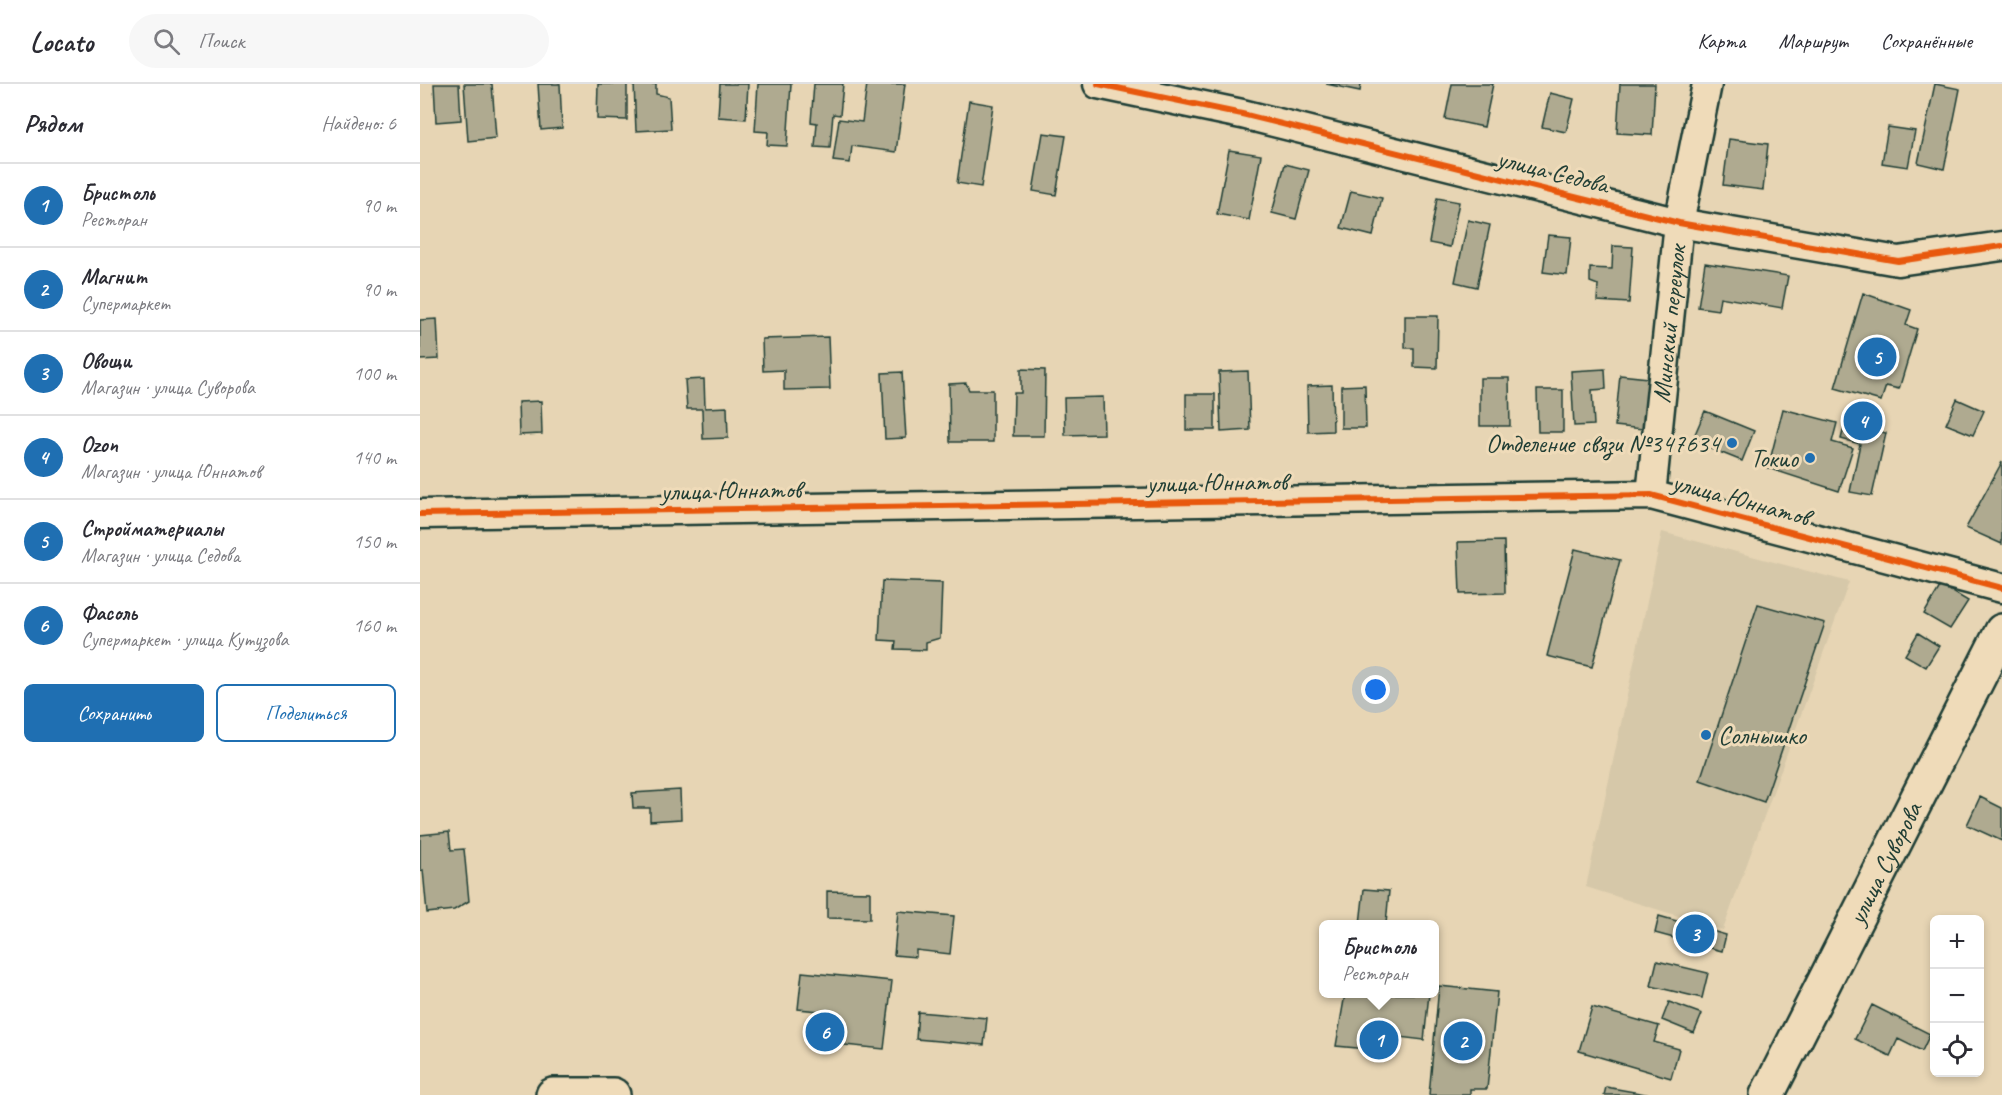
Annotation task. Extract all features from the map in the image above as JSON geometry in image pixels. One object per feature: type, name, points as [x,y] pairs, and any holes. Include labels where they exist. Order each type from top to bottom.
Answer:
[{"type":"main road","name":"улица Суворова","points":[[1767,1095],[2002,631]]},
{"type":"main road","points":[[553,1095],[613,1095]]},
{"type":"street","name":"улица Седова","points":[[1098,84],[1242,114],[1679,223],[1898,261],[2002,246]]},
{"type":"street","name":"Минский переулок","points":[[1650,495],[1679,223],[1707,84]]},
{"type":"street","name":"улица Юннатов","points":[[420,514],[1650,495],[2002,588]]},
{"type":"shaded area","name":"Солнышко","points":[[1662,532],[1849,582],[1723,930],[1586,887]]},
{"type":"building","points":[[434,84],[459,84],[461,120],[436,122]]},
{"type":"building","points":[[464,84],[492,84],[496,138],[468,141]]},
{"type":"building","points":[[538,84],[560,84],[562,128],[541,130]]},
{"type":"building","points":[[598,84],[627,84],[627,120],[597,119]]},
{"type":"building","points":[[634,84],[656,84],[656,94],[669,97],[671,129],[636,131]]},
{"type":"building","points":[[720,84],[748,84],[746,119],[718,117]]},
{"type":"building","points":[[758,84],[791,84],[787,146],[767,145],[768,132],[755,131]]},
{"type":"building","points":[[814,84],[843,84],[840,115],[833,114],[830,148],[815,147],[817,123],[811,122]]},
{"type":"building","points":[[867,84],[905,84],[896,152],[852,146],[850,163],[833,161],[839,119],[862,122]]},
{"type":"building","points":[[1326,84],[1361,84],[1360,91]]},
{"type":"building","points":[[1452,84],[1493,84],[1484,127],[1445,119]]},
{"type":"building","points":[[1620,84],[1655,84],[1652,135],[1617,133]]},
{"type":"building","points":[[1935,84],[1960,89],[1944,169],[1918,163]]},
{"type":"building","points":[[1550,93],[1574,99],[1566,132],[1542,127]]},
{"type":"building","points":[[969,101],[993,105],[981,187],[957,183]]},
{"type":"building","points":[[1888,127],[1915,131],[1908,167],[1882,163]]},
{"type":"building","points":[[1043,133],[1066,136],[1056,195],[1033,191]]},
{"type":"building","points":[[1729,139],[1768,144],[1763,190],[1723,185]]},
{"type":"building","points":[[1229,150],[1261,155],[1249,220],[1217,214]]},
{"type":"building","points":[[1285,164],[1309,170],[1296,219],[1272,213]]},
{"type":"building","points":[[1351,191],[1382,198],[1373,236],[1341,228]]},
{"type":"building","points":[[1437,198],[1459,202],[1450,247],[1429,243]]},
{"type":"building","points":[[1468,220],[1490,225],[1477,287],[1455,282]]},
{"type":"building","points":[[1548,235],[1571,237],[1567,275],[1543,272]]},
{"type":"building","points":[[1613,246],[1633,247],[1629,303],[1597,301],[1598,285],[1590,282],[1590,268],[1612,269]]},
{"type":"building","points":[[1705,263],[1788,276],[1782,308],[1720,297],[1718,310],[1698,307]]},
{"type":"building","points":[[1863,293],[1911,310],[1906,325],[1917,329],[1899,389],[1886,386],[1881,401],[1835,388]]},
{"type":"building","points":[[1405,316],[1438,316],[1437,368],[1414,367],[1414,348],[1405,348]]},
{"type":"building","points":[[437,319],[439,359],[420,360],[420,320]]},
{"type":"building","points":[[828,337],[830,389],[784,390],[784,370],[763,371],[762,339]]},
{"type":"building","points":[[1021,369],[1045,370],[1044,436],[1013,436],[1014,393],[1021,393]]},
{"type":"building","points":[[1605,369],[1606,389],[1592,390],[1594,425],[1574,426],[1571,371]]},
{"type":"building","points":[[1248,371],[1250,430],[1221,432],[1219,372]]},
{"type":"building","points":[[902,372],[906,438],[885,439],[882,373]]},
{"type":"building","points":[[1620,375],[1648,378],[1643,429],[1615,426]]},
{"type":"building","points":[[1480,378],[1509,378],[1510,426],[1480,426]]},
{"type":"building","points":[[704,379],[705,408],[727,407],[728,438],[703,439],[702,409],[687,409],[685,380]]},
{"type":"building","points":[[966,383],[969,390],[993,390],[993,442],[950,442],[949,384]]},
{"type":"building","points":[[1332,385],[1333,431],[1308,432],[1307,386]]},
{"type":"building","points":[[1365,385],[1366,428],[1341,428],[1341,386]]},
{"type":"building","points":[[1537,390],[1563,390],[1563,432],[1538,432]]},
{"type":"building","points":[[1186,394],[1215,394],[1215,430],[1186,430]]},
{"type":"building","points":[[1103,397],[1104,434],[1065,435],[1064,398]]},
{"type":"building","points":[[1957,399],[1984,411],[1973,435],[1946,424]]},
{"type":"building","points":[[541,401],[542,434],[519,435],[518,402]]},
{"type":"building","name":"Токио","points":[[1783,409],[1837,423],[1832,442],[1853,448],[1839,491],[1768,468]]},
{"type":"building","points":[[1705,411],[1754,431],[1742,461],[1692,441]]},
{"type":"building","points":[[1845,424],[1886,433],[1872,496],[1850,492],[1860,444],[1841,439]]},
{"type":"building","points":[[2002,462],[2002,544],[1966,528]]},
{"type":"building","points":[[1504,541],[1505,593],[1460,594],[1458,542]]},
{"type":"building","points":[[1575,549],[1620,560],[1592,667],[1547,656]]},
{"type":"building","points":[[882,581],[942,583],[940,638],[926,642],[926,650],[895,649],[896,641],[879,640]]},
{"type":"building","points":[[1941,585],[1968,601],[1950,629],[1924,614]]},
{"type":"building","name":"Солнышко","points":[[1758,604],[1825,623],[1764,802],[1700,780]]},
{"type":"building","points":[[1918,633],[1939,646],[1926,667],[1905,655]]},
{"type":"building","points":[[680,790],[681,819],[650,821],[650,808],[633,808],[632,793]]},
{"type":"building","points":[[1980,797],[2002,808],[2002,841],[1967,825]]},
{"type":"building","points":[[449,832],[451,850],[464,849],[469,901],[454,910],[427,913],[423,870],[420,871],[420,835]]},
{"type":"building","points":[[1364,889],[1389,891],[1386,920],[1360,920]]},
{"type":"building","points":[[827,891],[870,892],[870,919],[827,918]]},
{"type":"building","points":[[898,911],[954,916],[950,954],[916,950],[916,957],[894,955]]},
{"type":"building","points":[[1659,916],[1726,935],[1722,951],[1655,933]]},
{"type":"building","points":[[1657,961],[1708,973],[1702,998],[1651,986]]},
{"type":"building","points":[[802,972],[892,981],[884,1049],[815,1042],[819,1011],[798,1009]]},
{"type":"building","points":[[1439,986],[1497,992],[1487,1089],[1470,1089],[1470,1095],[1429,1095]]},
{"type":"building","points":[[1344,998],[1429,998],[1424,1040],[1391,1036],[1389,1051],[1336,1046]]},
{"type":"building","points":[[1669,1002],[1702,1014],[1694,1033],[1662,1020]]},
{"type":"building","points":[[1872,1005],[1930,1034],[1922,1051],[1898,1039],[1890,1056],[1855,1039]]},
{"type":"building","points":[[1592,1007],[1659,1026],[1654,1042],[1679,1049],[1671,1078],[1579,1051]]},
{"type":"building","points":[[918,1012],[987,1018],[984,1045],[916,1039]]},
{"type":"building","points":[[1606,1087],[1651,1095],[1604,1095]]},
{"type":"cycle path","points":[[1098,84],[1242,114],[1679,223],[1898,261],[2002,246]]},
{"type":"cycle path","points":[[420,514],[1651,495],[2002,588]]},
{"type":"place","name":"Стройматериалы","points":[[1877,357]]},
{"type":"place","name":"Ozon","points":[[1863,421]]},
{"type":"place","name":"Отделение связи №347634","points":[[1732,443]]},
{"type":"place","name":"Токио","points":[[1810,458]]},
{"type":"place","name":"Солнышко","points":[[1706,735]]},
{"type":"place","name":"Овощи","points":[[1695,934]]},
{"type":"place","name":"Фасоль","points":[[825,1032]]},
{"type":"place","name":"Бристоль","points":[[1379,1040]]},
{"type":"place","name":"Магнит","points":[[1463,1041]]}]
